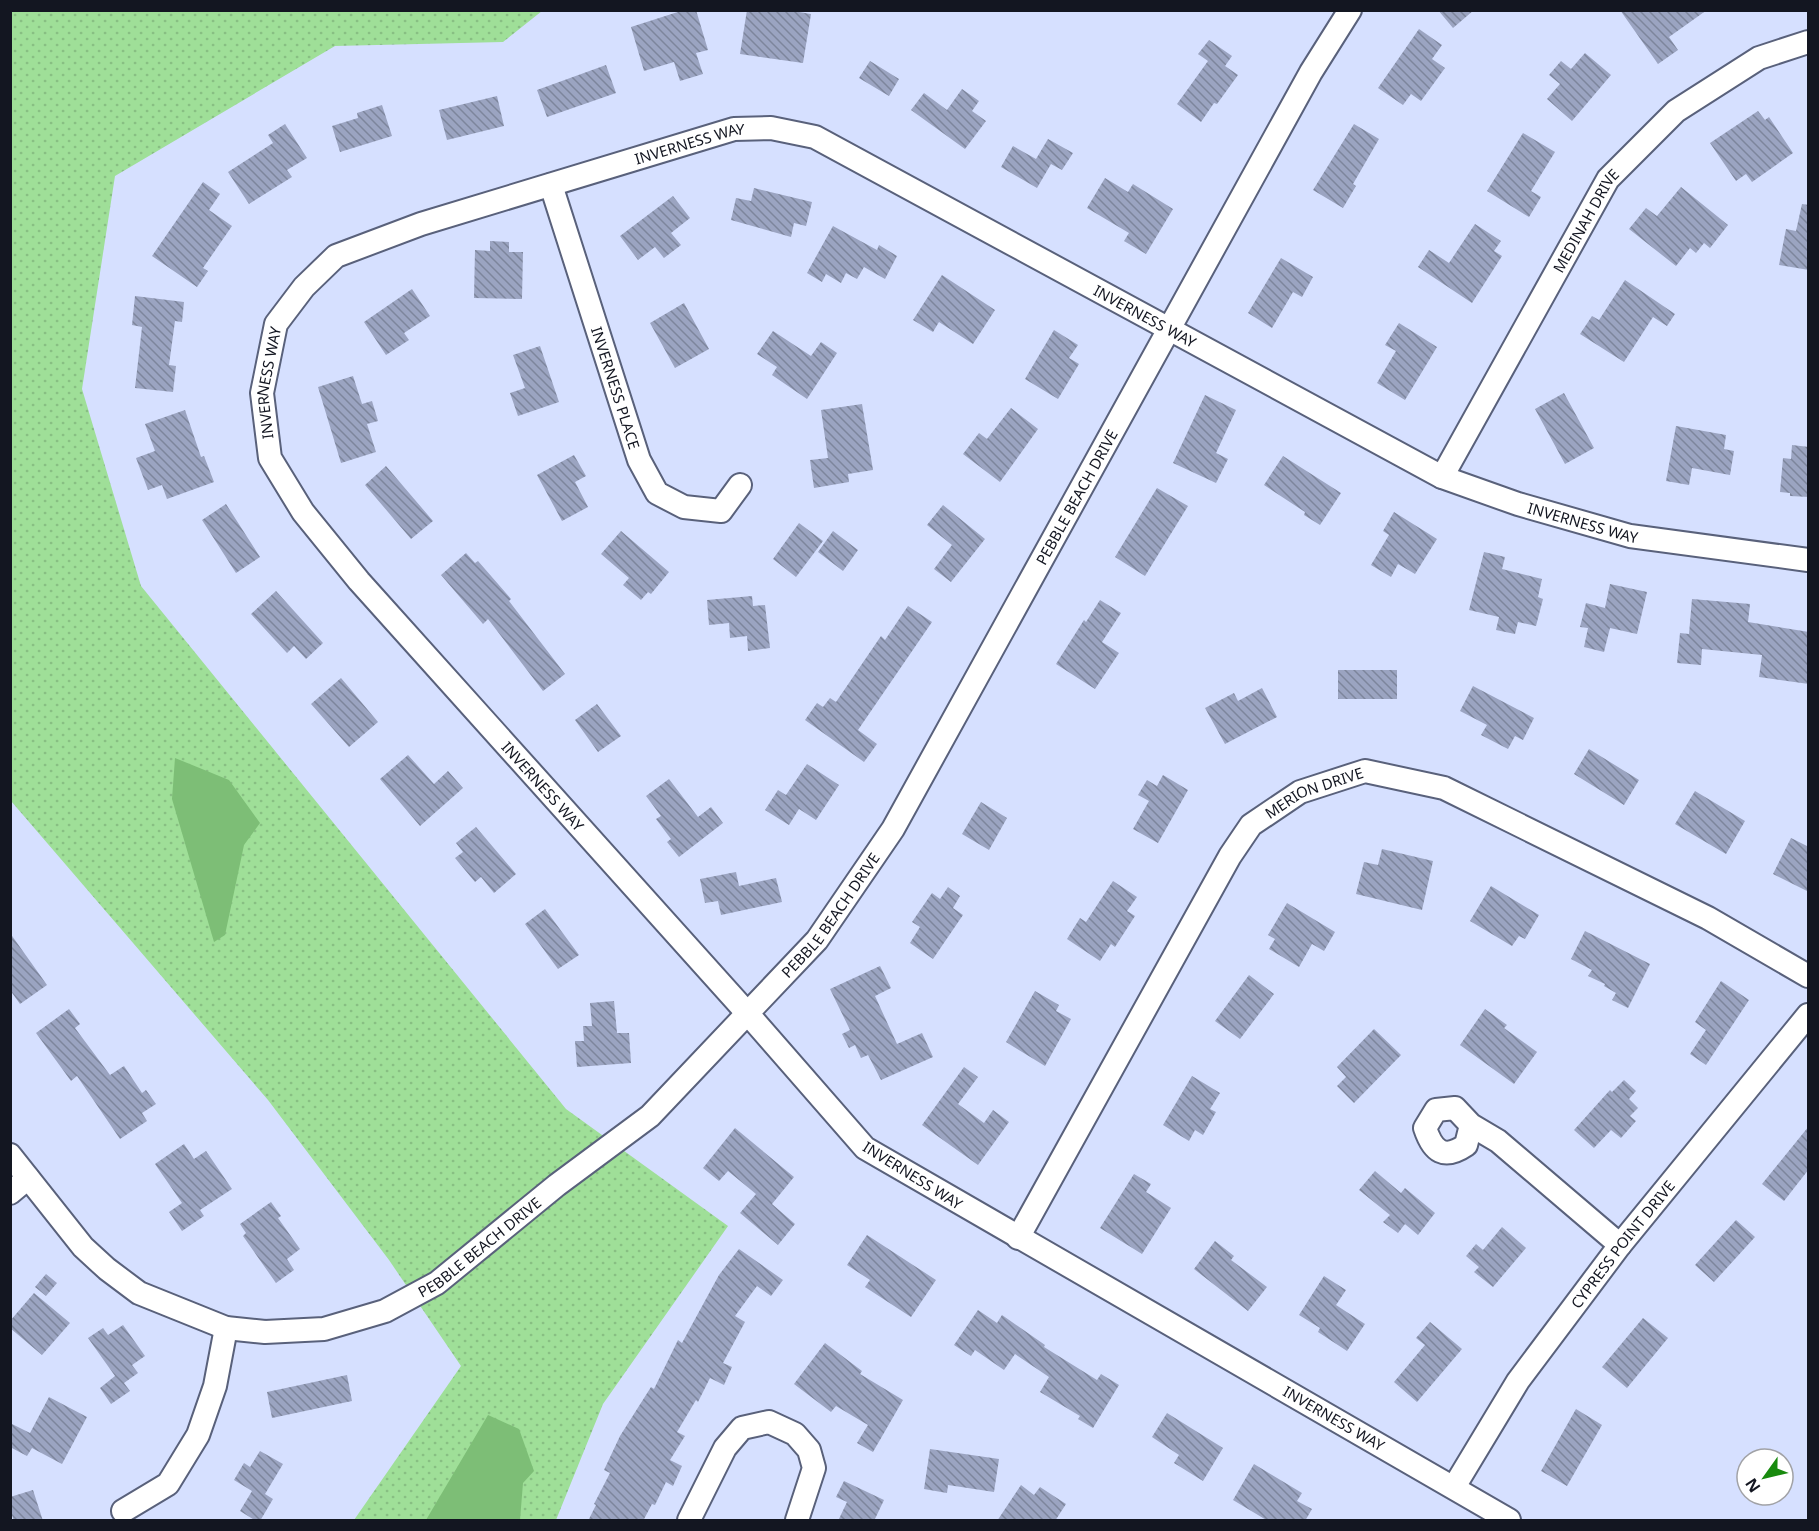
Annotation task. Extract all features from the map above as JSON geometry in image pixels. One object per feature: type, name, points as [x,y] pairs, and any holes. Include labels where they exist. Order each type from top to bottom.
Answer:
[{"type":"street","name":"PEBBLE BEACH DRIVE","points":[[10,1155],[83,1247],[139,1293],[226,1328],[265,1332],[324,1329],[385,1311],[437,1283],[557,1185],[650,1116],[817,940],[893,829],[1311,72],[1350,10]]},
{"type":"street","name":"MEDINAH DRIVE","points":[[1442,477],[1608,179],[1676,111],[1759,58],[1809,42]]},
{"type":"street","name":"INVERNESS WAY","points":[[1509,1521],[1454,1487],[865,1148],[748,1014],[358,580],[303,512],[270,458],[262,393],[276,324],[304,287],[336,256],[421,224],[734,129],[771,128],[815,136],[1442,477],[1518,504],[1630,536],[1809,560]]},
{"type":"street","name":"INVERNESS PLACE","points":[[551,185],[639,460],[657,493],[684,507],[721,511],[740,485]]},
{"type":"street","name":"MERION DRIVE","points":[[1018,1238],[1230,856],[1251,825],[1300,792],[1365,771],[1444,788],[1708,918],[1809,976]]},
{"type":"street","name":"CYPRESS POINT DRIVE","points":[[1454,1487],[1518,1381],[1620,1245],[1809,1015]]},
{"type":"street","points":[[1471,1125],[1498,1141],[1620,1245]]},
{"type":"street","points":[[10,1193],[28,1178]]},
{"type":"street","points":[[123,1511],[168,1484],[198,1435],[215,1386],[226,1328]]},
{"type":"street","points":[[689,1521],[725,1448],[742,1428],[769,1422],[795,1434],[809,1450],[814,1468],[797,1521]]},
{"type":"shaded area","points":[[10,11],[542,11],[503,42],[335,46],[115,176],[82,389],[141,586],[566,1109],[728,1226],[603,1404],[556,1520],[354,1520],[461,1366],[389,1260],[268,1100],[11,801]]},
{"type":"shaded area","points":[[175,758],[229,780],[260,823],[244,845],[225,935],[214,942],[172,799]]},
{"type":"shaded area","points":[[488,1415],[519,1429],[534,1471],[523,1483],[520,1520],[426,1520]]},
{"type":"building","points":[[684,10],[696,10],[708,50],[696,53],[703,74],[680,81],[674,62],[644,71],[631,27]]},
{"type":"building","points":[[747,10],[787,10],[811,14],[803,63],[740,54]]},
{"type":"building","points":[[1438,10],[1474,10],[1453,28]]},
{"type":"building","points":[[1620,10],[1707,10],[1669,37],[1678,50],[1658,64]]},
{"type":"building","points":[[1419,29],[1442,45],[1432,59],[1445,68],[1421,101],[1411,94],[1403,105],[1378,88]]},
{"type":"building","points":[[1209,40],[1232,56],[1225,66],[1238,75],[1201,122],[1177,104],[1208,61],[1198,54]]},
{"type":"building","points":[[1585,53],[1611,75],[1572,121],[1547,99],[1560,84],[1549,75],[1561,61],[1571,69]]},
{"type":"building","points":[[870,61],[899,79],[889,96],[859,78]]},
{"type":"building","points":[[606,65],[616,93],[547,117],[537,90]]},
{"type":"building","points":[[962,89],[979,101],[972,111],[986,121],[965,149],[911,110],[924,93],[947,110]]},
{"type":"building","points":[[497,96],[504,126],[447,140],[439,110]]},
{"type":"building","points":[[382,105],[392,136],[340,152],[332,126],[358,118],[357,113]]},
{"type":"building","points":[[1758,111],[1765,120],[1769,117],[1793,153],[1752,182],[1746,174],[1736,181],[1710,143]]},
{"type":"building","points":[[285,124],[307,158],[287,170],[292,177],[249,204],[228,172],[273,143],[268,135]]},
{"type":"building","points":[[1354,124],[1379,139],[1353,184],[1356,186],[1343,208],[1313,190]]},
{"type":"building","points":[[1523,133],[1555,152],[1531,191],[1541,197],[1529,217],[1487,191]]},
{"type":"building","points":[[1048,139],[1073,153],[1062,170],[1051,164],[1037,188],[1001,167],[1013,146],[1036,159]]},
{"type":"building","points":[[1105,178],[1128,192],[1133,184],[1173,209],[1146,254],[1124,241],[1129,233],[1087,208]]},
{"type":"building","points":[[203,182],[220,194],[209,210],[232,226],[203,268],[208,271],[197,287],[152,256]]},
{"type":"building","points":[[1681,187],[1728,225],[1710,248],[1704,243],[1696,253],[1690,248],[1676,266],[1629,229],[1646,208],[1657,216]]},
{"type":"building","points":[[754,188],[812,202],[806,226],[794,223],[791,237],[731,220],[736,198],[751,201]]},
{"type":"building","points":[[673,196],[690,218],[671,233],[681,245],[664,258],[655,247],[638,260],[620,236]]},
{"type":"building","points":[[1802,204],[1809,205],[1809,270],[1779,265],[1786,229],[1796,231]]},
{"type":"building","points":[[1475,224],[1501,241],[1494,251],[1502,256],[1472,303],[1418,267],[1429,250],[1449,263]]},
{"type":"building","points":[[833,226],[877,250],[879,245],[897,256],[885,279],[864,267],[857,279],[846,273],[841,283],[826,274],[822,282],[807,273]]},
{"type":"building","points":[[490,241],[509,242],[509,252],[523,252],[522,299],[474,298],[475,250],[490,251]]},
{"type":"building","points":[[1281,258],[1313,277],[1302,297],[1293,292],[1272,328],[1248,313]]},
{"type":"building","points":[[942,275],[995,310],[973,344],[939,322],[933,332],[913,320]]},
{"type":"building","points":[[1625,280],[1675,314],[1667,326],[1653,317],[1624,362],[1580,334],[1592,316],[1599,320]]},
{"type":"building","points":[[412,289],[430,316],[404,333],[409,340],[386,355],[364,322]]},
{"type":"building","points":[[135,296],[184,302],[182,322],[175,321],[169,365],[176,366],[173,392],[135,388],[142,327],[132,325]]},
{"type":"building","points":[[684,303],[709,349],[675,368],[650,323]]},
{"type":"building","points":[[1399,323],[1437,347],[1405,400],[1377,383],[1396,351],[1385,345]]},
{"type":"building","points":[[1054,330],[1078,345],[1069,358],[1079,364],[1058,399],[1025,379]]},
{"type":"building","points":[[773,331],[811,356],[821,342],[837,353],[807,399],[772,375],[777,367],[757,354]]},
{"type":"building","points":[[540,346],[559,402],[518,416],[510,393],[525,388],[513,355]]},
{"type":"building","points":[[353,376],[362,404],[372,401],[378,421],[367,424],[376,452],[341,463],[318,387]]},
{"type":"building","points":[[1564,393],[1594,448],[1565,464],[1535,409]]},
{"type":"building","points":[[1205,395],[1236,410],[1216,453],[1228,459],[1216,483],[1173,463]]},
{"type":"building","points":[[862,404],[873,470],[848,474],[849,482],[814,488],[810,460],[828,458],[821,410]]},
{"type":"building","points":[[1011,408],[1038,429],[1000,482],[963,454],[979,433],[987,439]]},
{"type":"building","points":[[185,410],[201,457],[204,456],[214,482],[167,499],[162,485],[148,490],[136,458],[155,451],[145,424]]},
{"type":"building","points":[[1676,426],[1726,435],[1724,449],[1734,451],[1730,475],[1692,468],[1689,485],[1666,481]]},
{"type":"building","points":[[1792,445],[1809,447],[1809,497],[1790,496],[1790,493],[1780,492],[1783,458],[1791,459]]},
{"type":"building","points":[[574,455],[586,476],[575,482],[588,507],[562,521],[537,475]]},
{"type":"building","points":[[1283,456],[1341,493],[1320,525],[1304,515],[1305,512],[1264,485]]},
{"type":"building","points":[[386,466],[433,521],[411,539],[365,485]]},
{"type":"building","points":[[1157,488],[1188,506],[1145,576],[1115,557]]},
{"type":"building","points":[[226,504],[260,557],[236,573],[202,520]]},
{"type":"building","points":[[943,505],[985,539],[951,582],[934,569],[952,545],[927,525]]},
{"type":"building","points":[[1394,512],[1437,539],[1415,574],[1398,564],[1391,577],[1371,565],[1389,535],[1383,531]]},
{"type":"building","points":[[799,523],[823,541],[796,577],[773,559]]},
{"type":"building","points":[[621,531],[669,572],[651,594],[648,592],[641,600],[623,585],[629,578],[601,554]]},
{"type":"building","points":[[833,531],[858,550],[843,571],[818,552]]},
{"type":"building","points":[[1484,552],[1505,557],[1502,569],[1542,579],[1538,597],[1543,599],[1536,626],[1518,622],[1515,634],[1496,630],[1499,617],[1469,610]]},
{"type":"building","points":[[466,553],[475,563],[478,561],[511,599],[509,601],[565,674],[543,691],[488,619],[483,624],[441,575]]},
{"type":"building","points":[[1610,584],[1647,592],[1637,634],[1610,628],[1604,652],[1584,647],[1588,628],[1580,627],[1586,603],[1605,608]]},
{"type":"building","points":[[276,591],[323,643],[306,659],[294,646],[287,653],[251,614]]},
{"type":"building","points":[[752,596],[753,606],[765,605],[770,648],[748,651],[747,636],[730,638],[729,623],[709,625],[707,600]]},
{"type":"building","points":[[1692,599],[1750,604],[1748,622],[1809,632],[1809,684],[1759,677],[1762,655],[1702,649],[1701,665],[1677,663],[1680,633],[1689,634]]},
{"type":"building","points":[[1100,600],[1121,613],[1102,642],[1119,653],[1095,689],[1056,664],[1084,620],[1086,622]]},
{"type":"building","points":[[908,606],[932,622],[858,730],[877,744],[864,762],[805,720],[817,703],[823,707],[830,698],[836,702],[881,636],[885,640]]},
{"type":"building","points":[[1338,670],[1397,670],[1397,699],[1338,699]]},
{"type":"building","points":[[341,678],[378,722],[349,747],[311,704]]},
{"type":"building","points":[[1473,686],[1534,718],[1523,740],[1515,736],[1508,749],[1481,735],[1487,725],[1460,711]]},
{"type":"building","points":[[1262,688],[1277,717],[1225,744],[1205,708],[1234,693],[1238,701]]},
{"type":"building","points":[[597,704],[621,736],[598,752],[575,720]]},
{"type":"building","points":[[1589,749],[1639,780],[1624,805],[1574,774]]},
{"type":"building","points":[[408,755],[434,784],[448,771],[463,788],[420,826],[380,779]]},
{"type":"building","points":[[807,764],[839,785],[816,820],[799,809],[789,825],[765,810],[778,790],[786,795]]},
{"type":"building","points":[[1163,775],[1188,790],[1158,843],[1133,829],[1149,801],[1138,795],[1147,780],[1157,786]]},
{"type":"building","points":[[669,779],[698,817],[711,807],[723,823],[679,857],[667,842],[671,839],[656,819],[661,816],[646,796]]},
{"type":"building","points":[[1695,791],[1745,821],[1726,854],[1675,824]]},
{"type":"building","points":[[981,802],[1007,818],[989,850],[962,834]]},
{"type":"building","points":[[476,827],[516,874],[494,893],[481,877],[475,882],[455,858],[463,852],[456,843]]},
{"type":"building","points":[[1791,838],[1809,847],[1809,892],[1773,874]]},
{"type":"building","points":[[1382,849],[1433,861],[1422,910],[1356,894],[1364,862],[1378,865]]},
{"type":"building","points":[[736,872],[739,886],[776,878],[782,902],[721,915],[718,901],[705,903],[700,879]]},
{"type":"building","points":[[1113,881],[1137,897],[1127,911],[1135,916],[1115,947],[1111,944],[1100,961],[1067,939],[1080,918],[1086,922]]},
{"type":"building","points":[[1491,886],[1539,915],[1525,939],[1519,936],[1512,946],[1470,921]]},
{"type":"building","points":[[948,887],[960,896],[953,908],[963,915],[933,959],[910,943],[920,927],[912,922],[932,893],[940,899]]},
{"type":"building","points":[[1287,903],[1335,932],[1324,951],[1312,944],[1299,967],[1269,949],[1275,939],[1268,935]]},
{"type":"building","points":[[545,909],[579,955],[558,969],[525,924]]},
{"type":"building","points":[[1585,931],[1650,964],[1628,1008],[1612,1000],[1616,993],[1604,986],[1605,984],[1588,976],[1592,970],[1571,959]]},
{"type":"building","points":[[10,933],[47,985],[20,1004],[10,990]]},
{"type":"building","points":[[880,966],[891,988],[875,996],[897,1044],[922,1033],[933,1057],[881,1080],[868,1055],[861,1058],[855,1045],[849,1048],[842,1034],[850,1030],[830,989]]},
{"type":"building","points":[[1249,975],[1274,994],[1240,1039],[1215,1021]]},
{"type":"building","points":[[1721,981],[1749,1000],[1706,1065],[1690,1054],[1706,1030],[1695,1022]]},
{"type":"building","points":[[1035,991],[1059,1005],[1056,1011],[1071,1019],[1045,1066],[1006,1042]]},
{"type":"building","points":[[614,1001],[617,1033],[629,1033],[631,1063],[577,1067],[575,1041],[584,1041],[583,1026],[592,1026],[590,1003]]},
{"type":"building","points":[[69,1009],[80,1024],[75,1028],[110,1075],[124,1066],[142,1093],[146,1090],[156,1104],[142,1113],[147,1121],[120,1139],[77,1076],[71,1081],[36,1033]]},
{"type":"building","points":[[1485,1009],[1507,1025],[1504,1028],[1537,1052],[1514,1084],[1460,1045]]},
{"type":"building","points":[[1374,1029],[1401,1055],[1354,1103],[1337,1086],[1346,1077],[1337,1067]]},
{"type":"building","points":[[964,1067],[978,1077],[958,1104],[984,1123],[993,1110],[1009,1122],[978,1165],[922,1125]]},
{"type":"building","points":[[1192,1076],[1220,1093],[1210,1109],[1216,1112],[1203,1135],[1195,1130],[1189,1141],[1163,1125]]},
{"type":"building","points":[[1624,1080],[1636,1091],[1629,1099],[1638,1108],[1630,1116],[1636,1121],[1621,1138],[1611,1130],[1594,1148],[1574,1130],[1610,1090],[1612,1092]]},
{"type":"building","points":[[1809,1126],[1809,1169],[1784,1201],[1762,1184]]},
{"type":"building","points":[[735,1128],[794,1177],[772,1204],[795,1224],[778,1245],[740,1213],[756,1194],[728,1171],[719,1181],[703,1168]]},
{"type":"building","points":[[184,1144],[194,1159],[206,1151],[232,1189],[200,1210],[204,1216],[182,1231],[169,1212],[182,1203],[155,1164]]},
{"type":"building","points":[[1375,1171],[1401,1193],[1405,1188],[1435,1213],[1418,1235],[1405,1224],[1398,1233],[1383,1222],[1390,1215],[1359,1190]]},
{"type":"building","points":[[1134,1174],[1151,1184],[1146,1192],[1171,1208],[1142,1254],[1100,1228]]},
{"type":"building","points":[[271,1202],[281,1216],[278,1218],[300,1249],[287,1259],[294,1270],[276,1283],[243,1236],[246,1233],[240,1224]]},
{"type":"building","points":[[1736,1220],[1755,1237],[1714,1282],[1695,1265]]},
{"type":"building","points":[[1502,1227],[1526,1248],[1493,1287],[1474,1272],[1479,1267],[1466,1256],[1476,1244],[1483,1250]]},
{"type":"building","points":[[867,1235],[936,1280],[911,1317],[865,1287],[870,1280],[847,1265]]},
{"type":"building","points":[[1215,1241],[1234,1256],[1231,1260],[1267,1287],[1248,1311],[1194,1269]]},
{"type":"building","points":[[739,1249],[783,1280],[771,1296],[757,1286],[735,1316],[745,1322],[723,1363],[732,1367],[724,1385],[710,1378],[698,1402],[696,1400],[677,1432],[685,1436],[670,1460],[682,1466],[673,1486],[666,1482],[655,1505],[652,1504],[643,1521],[588,1521],[610,1473],[604,1470],[620,1436],[651,1387],[654,1389],[678,1340],[682,1343],[719,1275]]},
{"type":"building","points":[[46,1274],[57,1283],[46,1296],[35,1287]]},
{"type":"building","points":[[1324,1276],[1346,1290],[1336,1305],[1365,1324],[1347,1351],[1318,1332],[1320,1328],[1299,1315]]},
{"type":"building","points":[[34,1293],[70,1323],[42,1355],[10,1328],[10,1321]]},
{"type":"building","points":[[978,1310],[997,1323],[1002,1315],[1045,1345],[1044,1347],[1097,1380],[1101,1374],[1119,1385],[1093,1428],[1078,1419],[1080,1416],[1040,1392],[1049,1377],[1015,1354],[1004,1370],[975,1350],[971,1356],[954,1345]]},
{"type":"building","points":[[1643,1318],[1668,1338],[1627,1388],[1602,1367]]},
{"type":"building","points":[[1430,1322],[1462,1349],[1417,1402],[1394,1382],[1425,1345],[1416,1338]]},
{"type":"building","points":[[123,1325],[145,1356],[132,1365],[138,1373],[124,1383],[130,1391],[111,1404],[100,1388],[115,1376],[88,1338],[103,1328],[108,1335]]},
{"type":"building","points":[[825,1343],[862,1371],[860,1374],[903,1400],[873,1452],[857,1443],[868,1425],[836,1406],[831,1412],[794,1384]]},
{"type":"building","points":[[347,1375],[352,1401],[272,1418],[267,1392]]},
{"type":"building","points":[[49,1397],[87,1417],[62,1464],[32,1448],[27,1456],[10,1447],[10,1423],[30,1433]]},
{"type":"building","points":[[1576,1409],[1602,1425],[1567,1486],[1541,1471]]},
{"type":"building","points":[[1167,1413],[1223,1448],[1203,1481],[1174,1463],[1179,1455],[1152,1437]]},
{"type":"building","points":[[930,1449],[999,1459],[994,1492],[948,1485],[947,1493],[924,1489]]},
{"type":"building","points":[[260,1451],[283,1464],[265,1494],[273,1499],[260,1521],[256,1521],[240,1511],[252,1491],[234,1480],[244,1463],[250,1467]]},
{"type":"building","points":[[1254,1464],[1302,1493],[1297,1501],[1312,1509],[1305,1521],[1268,1521],[1233,1500]]},
{"type":"building","points":[[844,1481],[884,1500],[874,1521],[838,1521],[847,1502],[836,1497]]},
{"type":"building","points":[[1021,1485],[1034,1495],[1040,1487],[1066,1504],[1055,1521],[997,1521]]},
{"type":"building","points":[[33,1490],[43,1521],[14,1521],[10,1510],[10,1497]]}]
